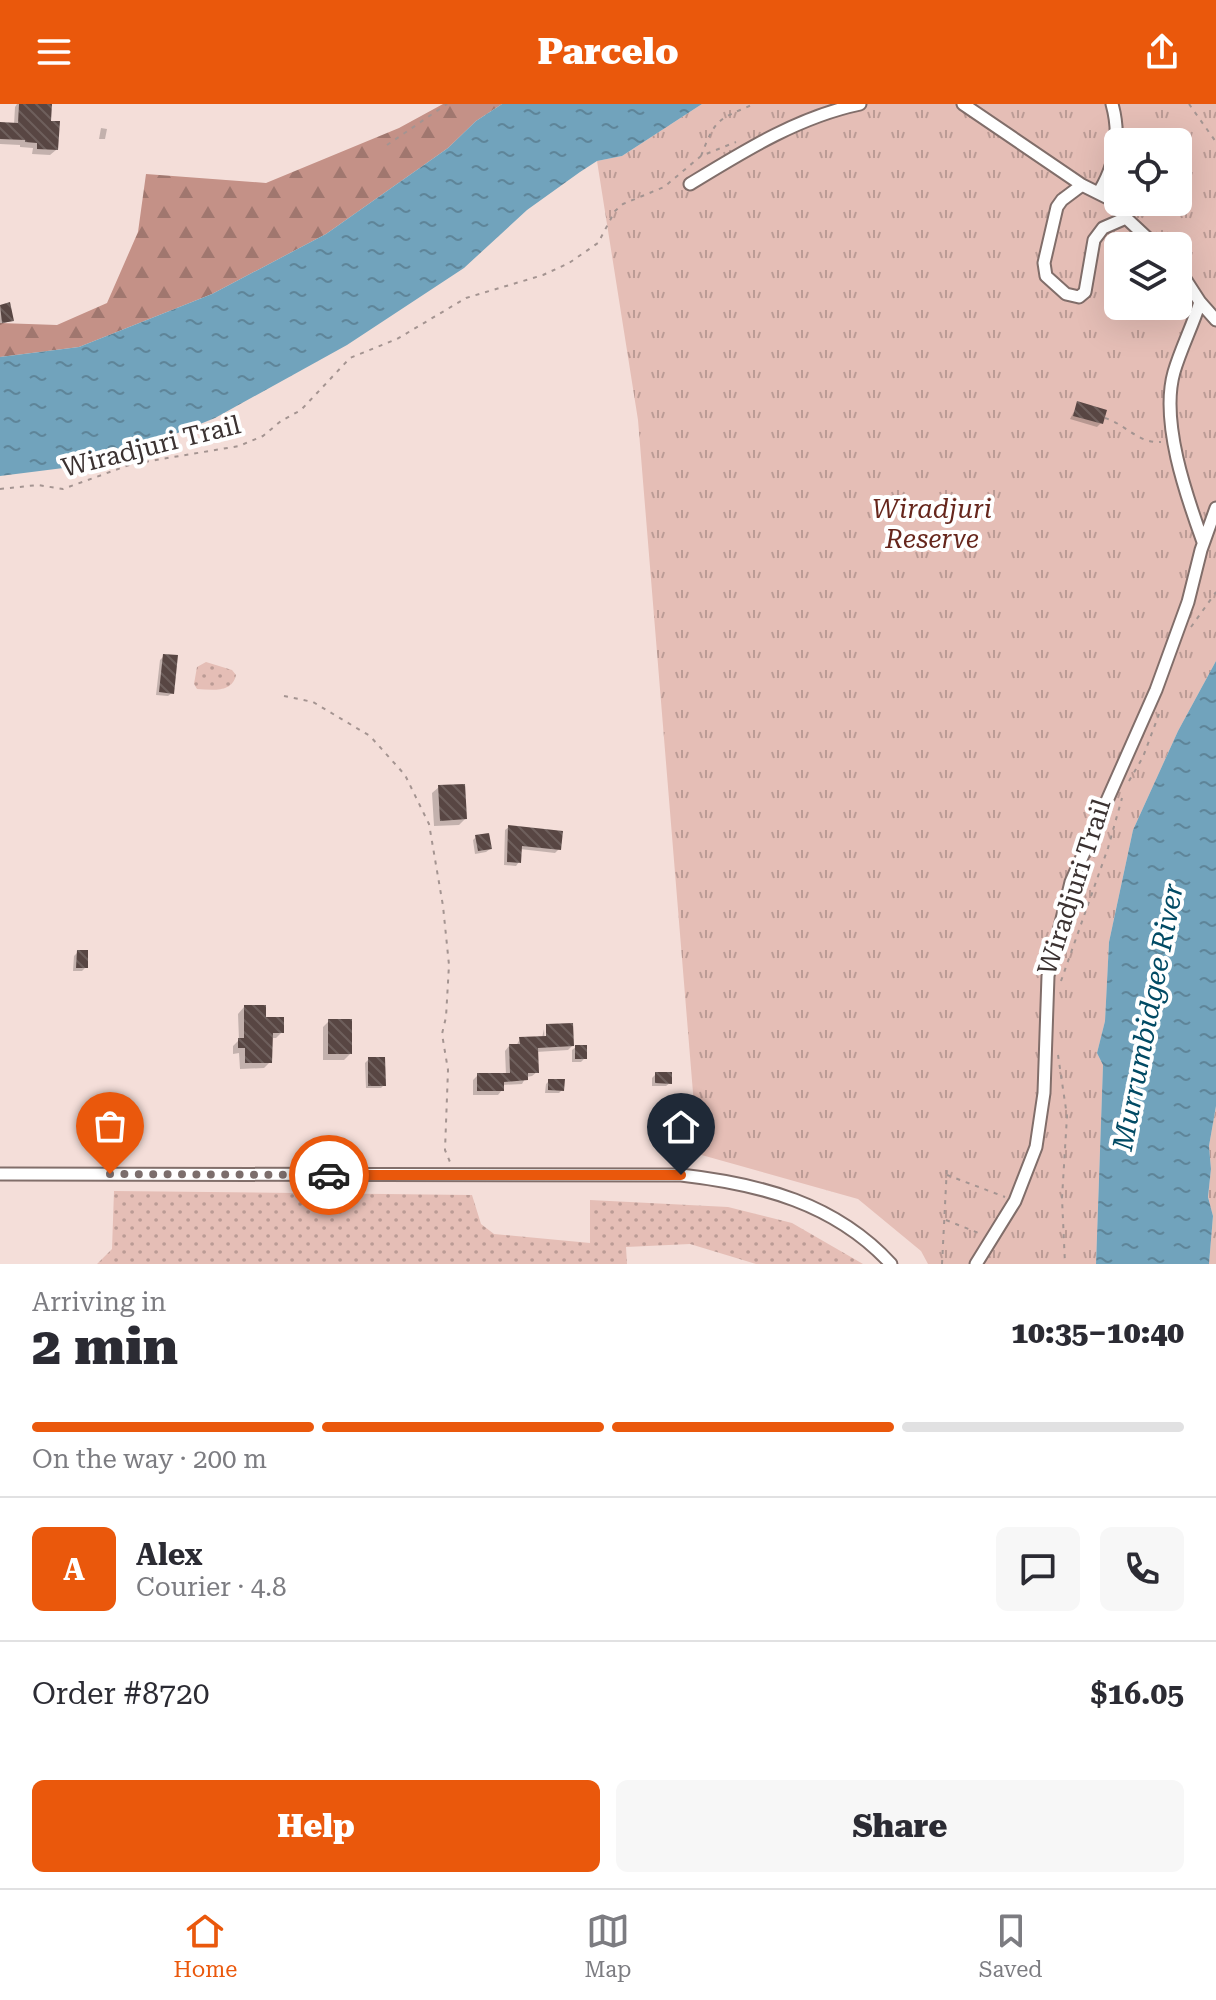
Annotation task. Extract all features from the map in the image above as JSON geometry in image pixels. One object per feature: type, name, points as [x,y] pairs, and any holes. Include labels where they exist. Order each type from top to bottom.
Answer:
[{"type":"street","points":[[690,184],[753,146],[816,115],[860,104]]},
{"type":"street","points":[[963,104],[1082,185],[1119,206],[1126,218],[1141,232]]},
{"type":"street","points":[[1099,192],[1114,164],[1117,126],[1112,104]]},
{"type":"street","points":[[1082,185],[1062,200],[1054,217],[1043,270],[1055,286],[1074,298],[1083,294],[1087,288],[1094,240],[1103,228],[1126,218]]},
{"type":"street","points":[[1192,290],[1216,320]]},
{"type":"street","points":[[1200,302],[1174,373],[1171,398],[1175,441],[1185,487],[1203,542]]},
{"type":"street","points":[[976,1264],[1015,1201],[1032,1158],[1041,1115],[1046,989],[1062,910],[1071,882],[1156,690],[1188,602],[1203,542],[1216,508]]},
{"type":"street","points":[[0,1174],[681,1175],[742,1183],[790,1196],[857,1233],[891,1264]]},
{"type":"path","points":[[387,145],[447,104]]},
{"type":"path","points":[[701,156],[709,132],[717,122],[754,104]]},
{"type":"path","points":[[1189,104],[1216,142]]},
{"type":"path","name":"Wiradjuri Trail","points":[[0,489],[38,485],[63,489],[132,464],[239,446],[263,436],[301,410],[350,358],[397,339],[466,298],[543,275],[569,263],[581,253],[592,250],[615,211],[623,204],[673,182],[701,156],[739,141]]},
{"type":"path","points":[[1105,418],[1114,420],[1148,442],[1175,441]]},
{"type":"path","points":[[1188,631],[1216,592]]},
{"type":"path","points":[[284,696],[313,702],[370,736],[405,775],[429,824],[449,965],[442,1034],[448,1070],[445,1150],[451,1165],[460,1175]]},
{"type":"path","name":"Wiradjuri Trail","points":[[1058,988],[1108,848],[1113,822],[1126,788],[1143,757],[1161,708]]},
{"type":"path","points":[[1058,1046],[1067,1116],[1062,1198],[1065,1264]]},
{"type":"path","points":[[942,1264],[947,1166]]},
{"type":"path","points":[[946,1175],[1015,1201]]},
{"type":"path","points":[[944,1219],[993,1239]]},
{"type":"green space","points":[[443,104],[502,104],[476,121],[448,148],[326,234],[212,294],[79,347],[0,357],[0,323],[57,325],[107,303],[138,232],[146,174],[266,183],[399,128]]},
{"type":"green space","name":"Wiradjuri Reserve","points":[[702,104],[1216,104],[1216,661],[1178,731],[1133,830],[1109,942],[1105,1021],[1097,1053],[1103,1065],[1096,1264],[928,1264],[921,1251],[858,1199],[698,1154],[638,420],[597,161],[622,156]]},
{"type":"green space","points":[[206,662],[232,670],[236,675],[234,681],[226,688],[197,689],[194,684],[197,667]]},
{"type":"green space","points":[[1216,1106],[1216,1264],[1209,1264],[1213,1216],[1208,1197],[1211,1169],[1209,1146]]},
{"type":"green space","points":[[114,1191],[472,1195],[481,1224],[494,1234],[590,1243],[590,1200],[728,1207],[792,1223],[863,1264],[756,1264],[690,1244],[626,1247],[627,1264],[97,1264],[112,1249]]},
{"type":"water","points":[[502,104],[702,104],[622,156],[597,161],[580,172],[527,210],[464,268],[347,345],[215,418],[103,463],[0,476],[0,357],[79,347],[212,294],[326,234],[448,148],[476,121]]},
{"type":"water","name":"Murrumbidgee River","points":[[1216,661],[1216,1106],[1209,1146],[1211,1169],[1208,1197],[1213,1216],[1209,1264],[1096,1264],[1103,1065],[1097,1053],[1105,1021],[1109,942],[1133,830],[1178,731]]},
{"type":"building","points":[[19,104],[52,104],[51,121],[60,121],[58,150],[37,149],[37,143],[25,140],[0,139],[0,122],[18,123]]},
{"type":"building","points":[[10,302],[14,321],[2,323],[0,305]]},
{"type":"building","points":[[1077,401],[1107,410],[1103,424],[1073,416]]},
{"type":"building","points":[[163,654],[178,655],[174,694],[159,692]]},
{"type":"building","points":[[465,784],[467,819],[440,821],[438,785]]},
{"type":"building","points":[[508,825],[563,831],[561,850],[522,846],[521,863],[507,862]]},
{"type":"building","points":[[489,833],[492,849],[478,851],[475,835]]},
{"type":"building","points":[[77,950],[88,950],[88,968],[76,968]]},
{"type":"building","points":[[244,1005],[266,1005],[266,1017],[284,1017],[284,1033],[273,1033],[272,1063],[245,1063],[245,1048],[238,1048],[238,1038],[244,1038]]},
{"type":"building","points":[[328,1019],[352,1019],[352,1054],[328,1054]]},
{"type":"building","points":[[573,1023],[574,1046],[538,1048],[539,1073],[528,1073],[528,1080],[504,1082],[504,1091],[477,1091],[477,1073],[510,1073],[509,1044],[520,1044],[519,1037],[546,1036],[546,1024]]},
{"type":"building","points":[[575,1045],[587,1045],[587,1059],[575,1059]]},
{"type":"building","points":[[368,1057],[385,1057],[386,1086],[368,1086]]},
{"type":"building","points":[[655,1072],[672,1072],[672,1084],[655,1083]]},
{"type":"building","points":[[548,1079],[565,1079],[564,1091],[548,1090]]},
{"type":"building","points":[[694,1112],[696,1136],[671,1141],[669,1114]]},
{"type":"way so far","points":[[110,1174],[329,1175]]},
{"type":"route","points":[[329,1175],[681,1175]]}]
